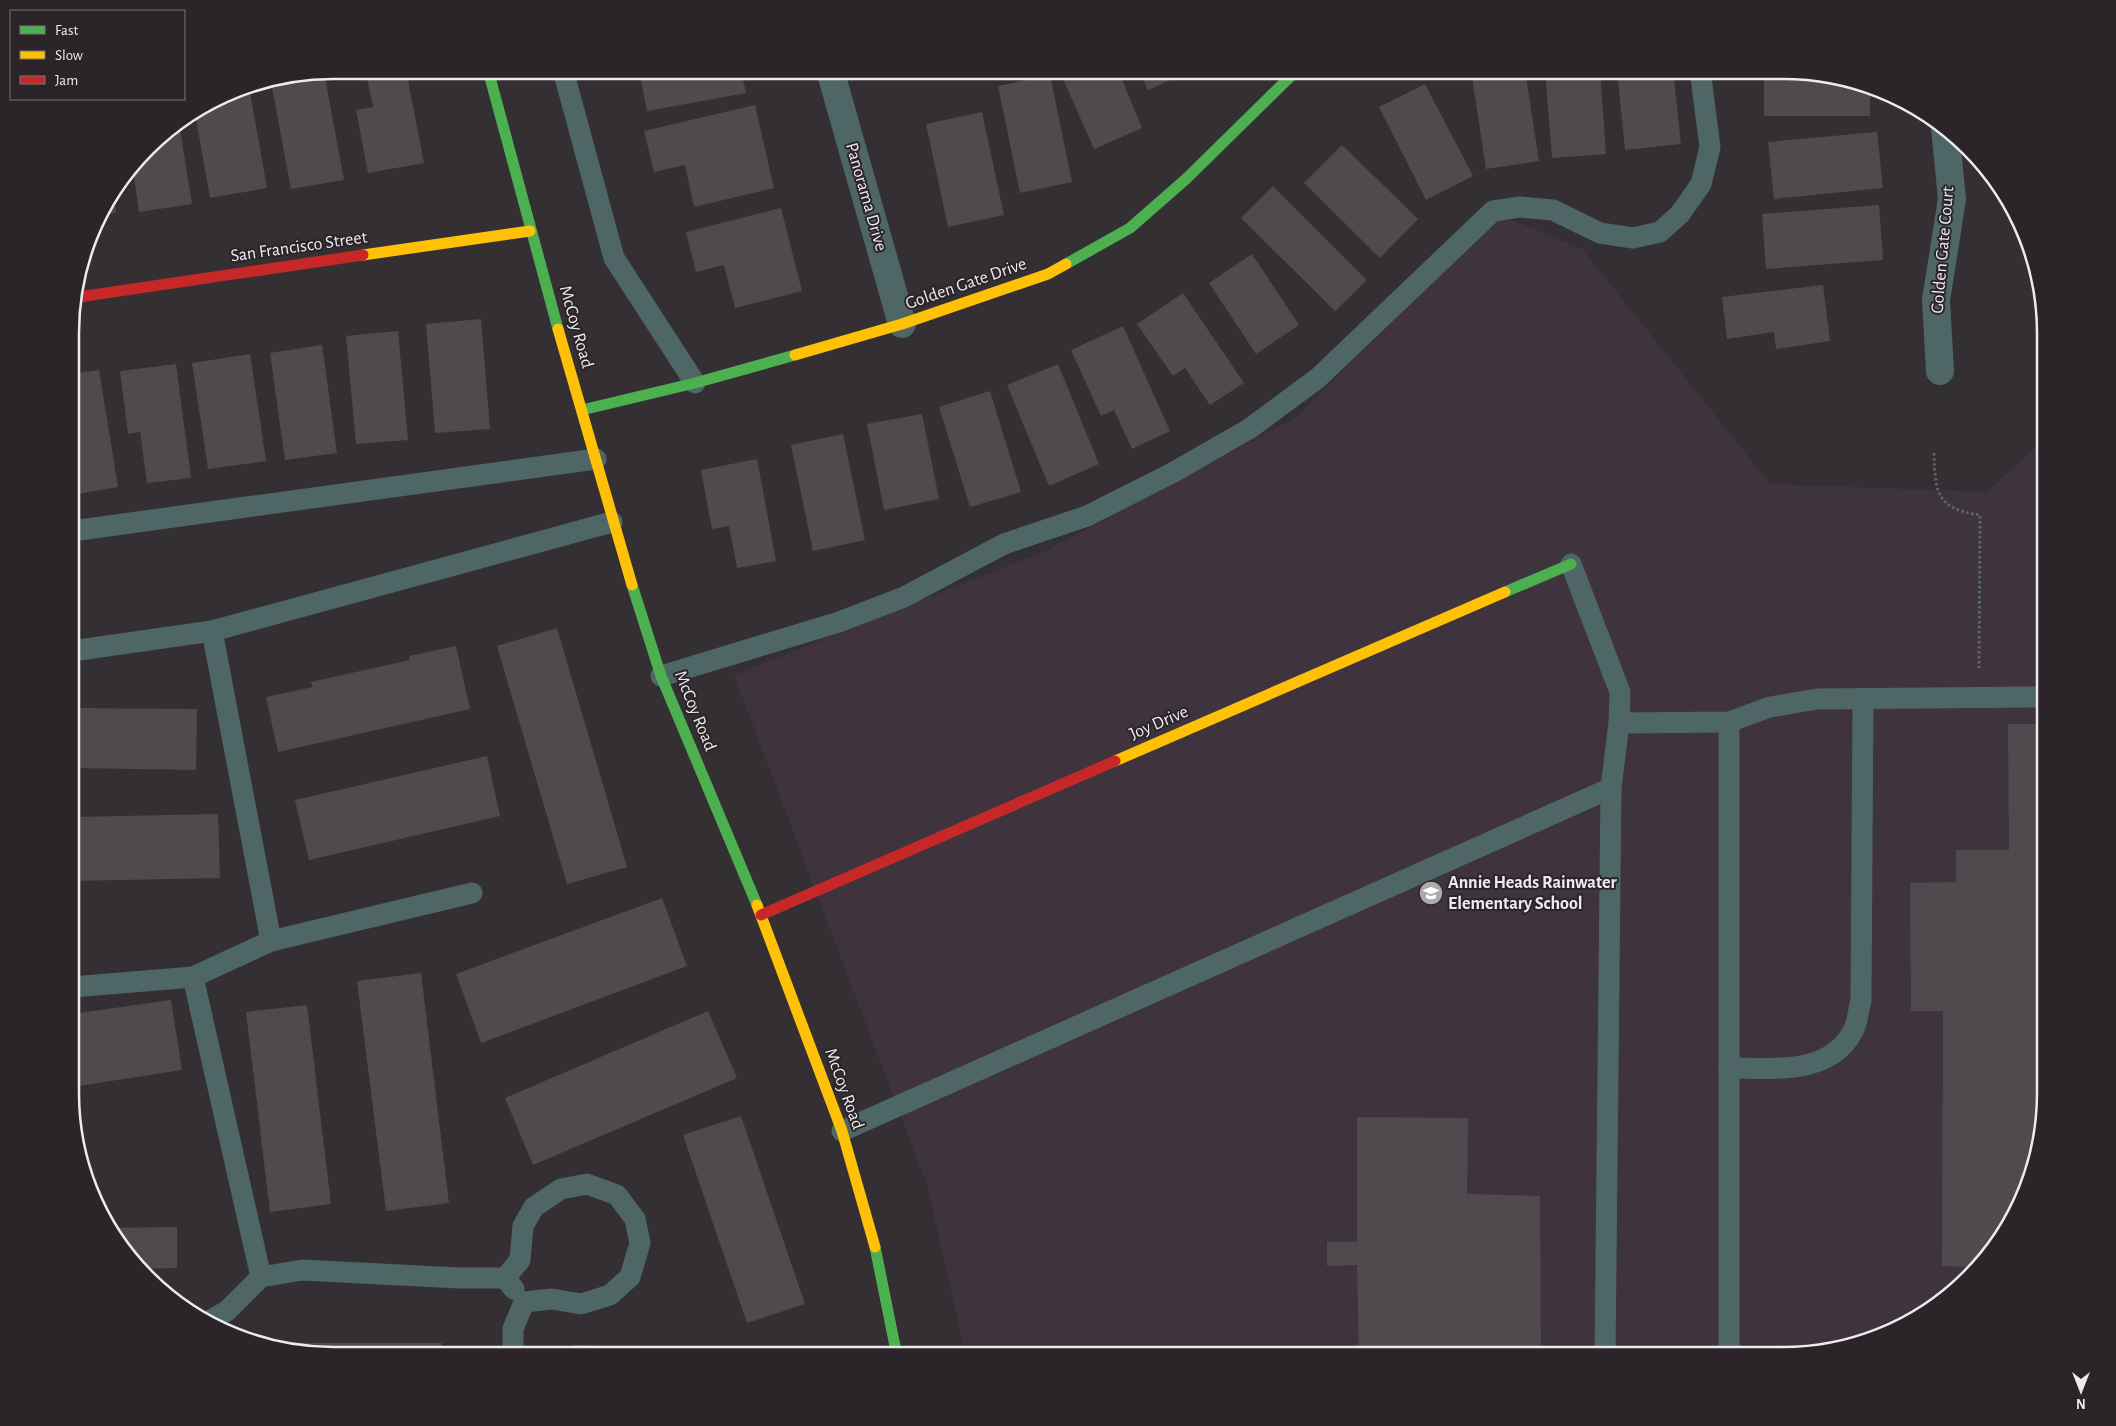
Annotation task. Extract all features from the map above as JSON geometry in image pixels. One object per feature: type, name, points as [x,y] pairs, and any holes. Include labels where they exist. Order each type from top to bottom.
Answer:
[{"type":"street","name":"McCoy Road","points":[[490,79],[530,231],[582,410],[612,522],[660,676],[761,915],[842,1131],[876,1250],[895,1347]]},
{"type":"street","name":"Panorama Drive","points":[[833,79],[902,324]]},
{"type":"street","name":"Golden Gate Drive","points":[[582,410],[695,383],[902,324],[1048,274],[1130,228],[1186,179],[1288,79]]},
{"type":"street","name":"Golden Gate Court","points":[[1940,371],[1936,300],[1952,199],[1946,138]]},
{"type":"street","name":"San Francisco Street","points":[[81,297],[530,231]]},
{"type":"street","name":"Joy Drive","points":[[761,915],[1571,564]]},
{"type":"lane","points":[[565,79],[614,258],[695,383]]},
{"type":"lane","points":[[660,676],[839,622],[904,597],[1004,544],[1087,516],[1181,468],[1249,429],[1318,378],[1493,211],[1520,207],[1553,210],[1600,233],[1633,238],[1660,232],[1680,214],[1701,184],[1710,148],[1701,79]]},
{"type":"lane","points":[[79,530],[596,460]]},
{"type":"lane","points":[[79,650],[212,631],[612,522]]},
{"type":"lane","points":[[1571,564],[1620,692],[1619,723],[1611,788],[1605,1347]]},
{"type":"lane","points":[[212,631],[272,941]]},
{"type":"lane","points":[[1619,723],[1729,722],[1770,707],[1817,699],[2037,697]]},
{"type":"lane","points":[[1729,1068],[1794,1068],[1833,1056],[1853,1031],[1861,1001],[1863,699]]},
{"type":"lane","points":[[1729,722],[1729,1347]]},
{"type":"lane","points":[[842,1131],[1611,788]]},
{"type":"lane","points":[[79,985],[193,976],[272,941],[472,893]]},
{"type":"lane","points":[[193,976],[261,1277]]},
{"type":"lane","points":[[505,1278],[520,1260],[523,1226],[534,1207],[561,1188],[587,1184],[617,1196],[635,1219],[640,1243],[630,1277],[610,1295],[581,1304],[552,1299],[524,1302]]},
{"type":"lane","points":[[215,1318],[227,1311],[261,1277],[302,1270],[459,1278],[505,1278]]},
{"type":"lane","points":[[505,1278],[524,1302]]},
{"type":"lane","points":[[513,1347],[513,1330],[524,1302]]},
{"type":"path","points":[[1934,453],[1935,483],[1944,502],[1962,512],[1980,515],[1979,697]]},
{"type":"shaded area","name":"Annie Heads Rainwater Elementary School","points":[[1499,215],[1582,249],[1770,484],[1987,492],[2037,445],[2037,1110],[2029,1159],[2011,1206],[1985,1248],[1963,1273],[1938,1295],[1910,1313],[1881,1328],[1849,1339],[1800,1347],[964,1347],[927,1185],[734,675],[1045,551],[1297,417]]},
{"type":"building","points":[[325,79],[344,180],[291,189],[272,86]]},
{"type":"building","points":[[367,79],[408,79],[424,163],[368,173],[356,110],[373,107]]},
{"type":"building","points":[[641,79],[743,79],[746,93],[647,111]]},
{"type":"building","points":[[1031,79],[1051,79],[1072,182],[1020,193],[998,86]]},
{"type":"building","points":[[1063,79],[1122,79],[1142,128],[1094,149]]},
{"type":"building","points":[[1143,79],[1172,79],[1148,90]]},
{"type":"building","points":[[1472,79],[1526,79],[1539,161],[1486,169]]},
{"type":"building","points":[[1546,79],[1601,79],[1606,154],[1552,158]]},
{"type":"building","points":[[1618,79],[1674,79],[1681,144],[1625,150]]},
{"type":"building","points":[[1764,79],[1817,81],[1849,87],[1870,94],[1870,116],[1764,116]]},
{"type":"building","points":[[1425,84],[1473,176],[1426,200],[1379,107]]},
{"type":"building","points":[[250,92],[267,188],[210,198],[196,119],[220,105]]},
{"type":"building","points":[[755,105],[774,188],[694,207],[685,165],[654,172],[644,131]]},
{"type":"building","points":[[982,112],[1004,215],[948,227],[926,124]]},
{"type":"building","points":[[180,130],[192,204],[139,212],[134,175],[153,153]]},
{"type":"building","points":[[1877,132],[1883,188],[1774,199],[1768,142]]},
{"type":"building","points":[[1342,145],[1418,219],[1380,258],[1304,183]]},
{"type":"building","points":[[1273,186],[1367,280],[1335,311],[1241,218]]},
{"type":"building","points":[[114,204],[116,213],[109,214]]},
{"type":"building","points":[[1879,205],[1883,260],[1766,269],[1762,214]]},
{"type":"building","points":[[781,208],[802,291],[735,308],[724,265],[696,272],[686,232]]},
{"type":"building","points":[[1252,254],[1299,325],[1256,354],[1209,283]]},
{"type":"building","points":[[1823,285],[1830,341],[1776,349],[1774,332],[1727,339],[1722,297]]},
{"type":"building","points":[[1183,293],[1244,383],[1210,405],[1185,368],[1173,376],[1137,324]]},
{"type":"building","points":[[481,319],[490,429],[435,433],[426,324]]},
{"type":"building","points":[[1123,326],[1170,431],[1132,449],[1114,410],[1101,416],[1071,350]]},
{"type":"building","points":[[398,331],[408,440],[356,444],[346,336]]},
{"type":"building","points":[[322,345],[337,453],[285,460],[270,353]]},
{"type":"building","points":[[250,354],[266,461],[208,469],[192,363]]},
{"type":"building","points":[[176,364],[191,478],[147,483],[140,432],[128,434],[120,371]]},
{"type":"building","points":[[1058,364],[1099,464],[1049,486],[1007,385]]},
{"type":"building","points":[[99,370],[118,487],[79,494],[79,373]]},
{"type":"building","points":[[990,391],[1021,492],[970,507],[939,407]]},
{"type":"building","points":[[922,414],[939,499],[884,510],[867,424]]},
{"type":"building","points":[[843,434],[865,540],[813,551],[791,445]]},
{"type":"building","points":[[757,459],[776,561],[737,568],[729,526],[712,529],[701,470]]},
{"type":"building","points":[[557,628],[627,867],[567,884],[497,646]]},
{"type":"building","points":[[456,646],[470,709],[278,752],[266,697],[313,687],[311,682],[410,660],[409,656]]},
{"type":"building","points":[[79,708],[197,709],[196,770],[79,768]]},
{"type":"building","points":[[2008,724],[2037,724],[2037,1110],[2035,1127],[2029,1159],[2018,1191],[2003,1220],[1985,1248],[1969,1267],[1942,1266],[1943,1011],[1911,1011],[1910,883],[1956,882],[1956,850],[2009,850]]},
{"type":"building","points":[[487,756],[500,816],[309,860],[295,800]]},
{"type":"building","points":[[218,814],[220,878],[79,881],[79,817]]},
{"type":"building","points":[[662,898],[687,966],[481,1043],[456,974]]},
{"type":"building","points":[[421,973],[449,1203],[386,1211],[357,981]]},
{"type":"building","points":[[171,1000],[182,1070],[79,1086],[79,1013]]},
{"type":"building","points":[[307,1005],[331,1204],[270,1212],[246,1012]]},
{"type":"building","points":[[708,1011],[737,1078],[533,1165],[505,1098]]},
{"type":"building","points":[[741,1116],[805,1304],[747,1323],[683,1135]]},
{"type":"building","points":[[1357,1117],[1468,1118],[1467,1194],[1540,1196],[1541,1347],[1359,1347],[1357,1265],[1327,1266],[1327,1242],[1357,1242]]},
{"type":"building","points":[[177,1227],[177,1268],[149,1269],[131,1248],[118,1228]]},
{"type":"building","points":[[288,1343],[442,1343],[442,1347],[316,1347]]},
{"type":"building","points":[[573,1345],[718,1347],[573,1347]]},
{"type":"traffic: fast","points":[[490,79],[558,329]]},
{"type":"traffic: fast","points":[[1066,264],[1130,228],[1186,179],[1288,79]]},
{"type":"traffic: fast","points":[[582,410],[695,383],[795,355]]},
{"type":"traffic: fast","points":[[1505,592],[1571,564]]},
{"type":"traffic: fast","points":[[632,585],[661,676],[757,905]]},
{"type":"traffic: fast","points":[[875,1247],[895,1347]]},
{"type":"traffic: slow","points":[[363,255],[530,231]]},
{"type":"traffic: slow","points":[[795,355],[902,324],[1048,274],[1066,264]]},
{"type":"traffic: slow","points":[[558,329],[632,585]]},
{"type":"traffic: slow","points":[[1115,761],[1505,592]]},
{"type":"traffic: slow","points":[[757,905],[842,1131],[875,1247]]},
{"type":"traffic: jam","points":[[81,297],[363,255]]},
{"type":"traffic: jam","points":[[761,915],[1115,761]]},
{"type":"place","name":"Annie Heads Rainwater Elementary School","points":[[1431,893]]}]
